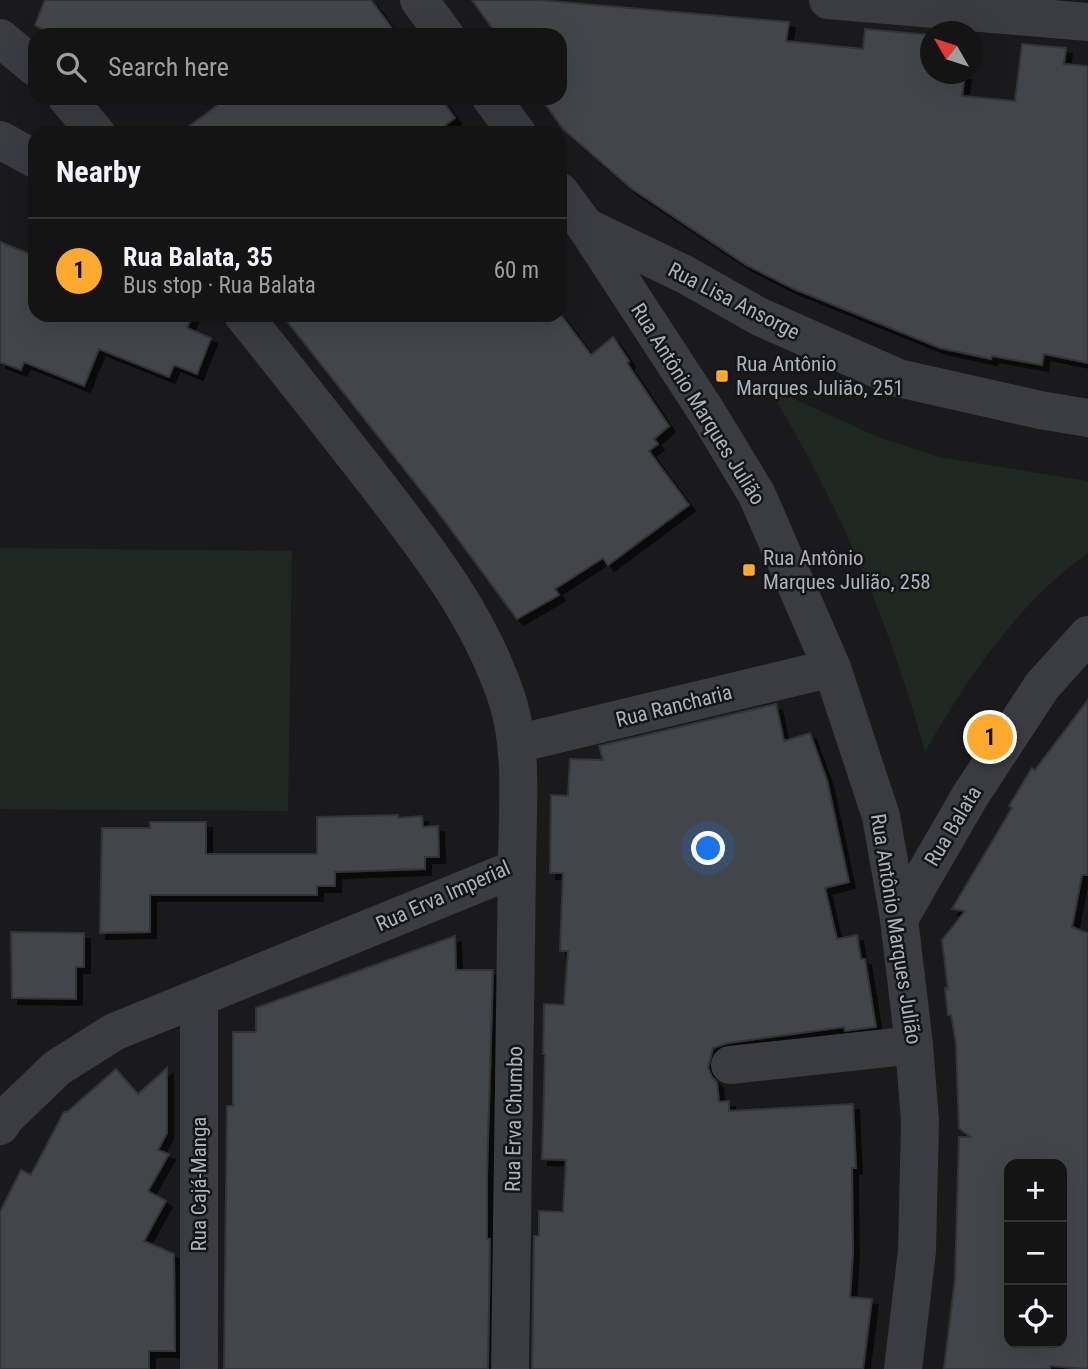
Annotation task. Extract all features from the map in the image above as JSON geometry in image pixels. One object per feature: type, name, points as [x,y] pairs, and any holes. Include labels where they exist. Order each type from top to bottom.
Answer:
[{"type":"street","points":[[419,0],[440,28]]},
{"type":"street","points":[[828,0],[1086,15]]},
{"type":"street","points":[[0,38],[28,61]]},
{"type":"street","points":[[72,105],[90,126]]},
{"type":"street","points":[[496,105],[512,126]]},
{"type":"street","points":[[0,140],[28,155]]},
{"type":"street","name":"Rua Antônio Marques Julião","points":[[567,201],[708,414],[757,495],[831,668],[881,816],[899,919],[920,1121],[916,1251],[902,1369]]},
{"type":"street","name":"Rua Lisa Ansorge","points":[[586,227],[684,274],[760,317],[898,378],[1088,418]]},
{"type":"street","name":"Rua Erva Imperial","points":[[0,1126],[57,1068],[114,1032],[517,868],[516,744],[507,701],[488,650],[467,608],[412,530],[249,322]]},
{"type":"street","name":"Rua Balata","points":[[899,919],[970,796],[1042,686],[1088,635]]},
{"type":"street","name":"Rua Rancharia","points":[[516,744],[831,668]]},
{"type":"street","name":"Rua Erva Chumbo","points":[[510,1369],[524,1091],[517,868]]},
{"type":"street","name":"Rua Cajá-Manga","points":[[199,998],[199,1369]]},
{"type":"street","points":[[730,1065],[914,1045]]},
{"type":"shaded area","points":[[768,387],[878,437],[939,457],[1088,481],[1088,553],[1038,595],[1016,619],[976,670],[925,752],[896,657],[860,564],[817,474]]},
{"type":"shaded area","points":[[0,548],[292,551],[288,811],[0,809]]},
{"type":"building","points":[[45,0],[371,0],[392,28],[40,28],[35,25]]},
{"type":"building","points":[[472,0],[538,0],[789,22],[786,41],[863,49],[865,29],[920,34],[920,84],[964,84],[962,96],[1015,101],[1022,44],[1066,48],[1064,64],[1088,66],[1088,363],[1044,354],[1042,365],[992,356],[991,359],[940,348],[794,289],[746,265],[632,189],[567,132],[567,126],[561,126],[546,105],[567,105],[567,28],[492,28]]},
{"type":"building","points":[[218,105],[446,105],[455,118],[444,126],[189,126]]},
{"type":"building","points":[[0,242],[28,253],[28,322],[190,322],[187,328],[211,338],[197,374],[174,365],[169,377],[99,349],[84,386],[24,362],[21,370],[0,362]]},
{"type":"building","points":[[288,322],[566,322],[591,355],[613,337],[669,426],[654,439],[658,444],[649,451],[689,505],[608,565],[603,558],[555,589],[559,595],[517,619],[435,508]]},
{"type":"building","points":[[1088,700],[1088,875],[1082,875],[1072,927],[1088,933],[1088,1369],[1050,1366],[1050,1369],[944,1369],[955,1279],[959,1137],[970,1137],[959,1128],[956,1043],[951,1015],[948,1015],[942,940],[965,911],[952,909],[1012,808],[1009,806],[1032,768],[1035,770]]},
{"type":"building","points":[[776,704],[784,741],[810,733],[827,780],[849,882],[825,888],[837,939],[857,935],[861,959],[865,959],[876,1027],[845,1031],[844,1027],[728,1043],[713,1048],[708,1068],[717,1082],[719,1102],[729,1101],[729,1111],[853,1104],[856,1168],[852,1168],[853,1252],[850,1297],[872,1299],[863,1369],[532,1369],[534,1236],[539,1236],[539,1211],[563,1212],[566,1160],[542,1159],[544,1004],[564,1005],[568,951],[560,951],[563,873],[550,873],[551,795],[568,796],[570,759],[603,760],[599,746]]},
{"type":"building","points":[[398,815],[398,818],[422,816],[423,827],[438,826],[439,857],[425,857],[425,869],[335,872],[335,886],[317,886],[317,895],[150,895],[150,932],[100,933],[102,828],[150,828],[150,822],[206,822],[206,854],[317,854],[317,817]]},
{"type":"building","points":[[11,932],[84,933],[84,967],[76,967],[76,999],[12,998]]},
{"type":"building","points":[[455,936],[456,970],[493,970],[487,1175],[487,1239],[490,1239],[488,1369],[224,1369],[227,1106],[233,1106],[233,1032],[256,1032],[256,1008]]},
{"type":"building","points":[[167,1068],[167,1133],[158,1150],[169,1154],[148,1191],[166,1201],[144,1241],[174,1254],[175,1351],[149,1351],[149,1369],[0,1369],[0,1212],[21,1170],[31,1175],[64,1112],[116,1069],[138,1094]]},
{"type":"place","name":"Rua Antônio Marques Julião, 251","points":[[722,376]]},
{"type":"place","name":"Rua Antônio Marques Julião, 258","points":[[749,570]]},
{"type":"place","name":"Rua Balata, 35","points":[[990,737]]}]
